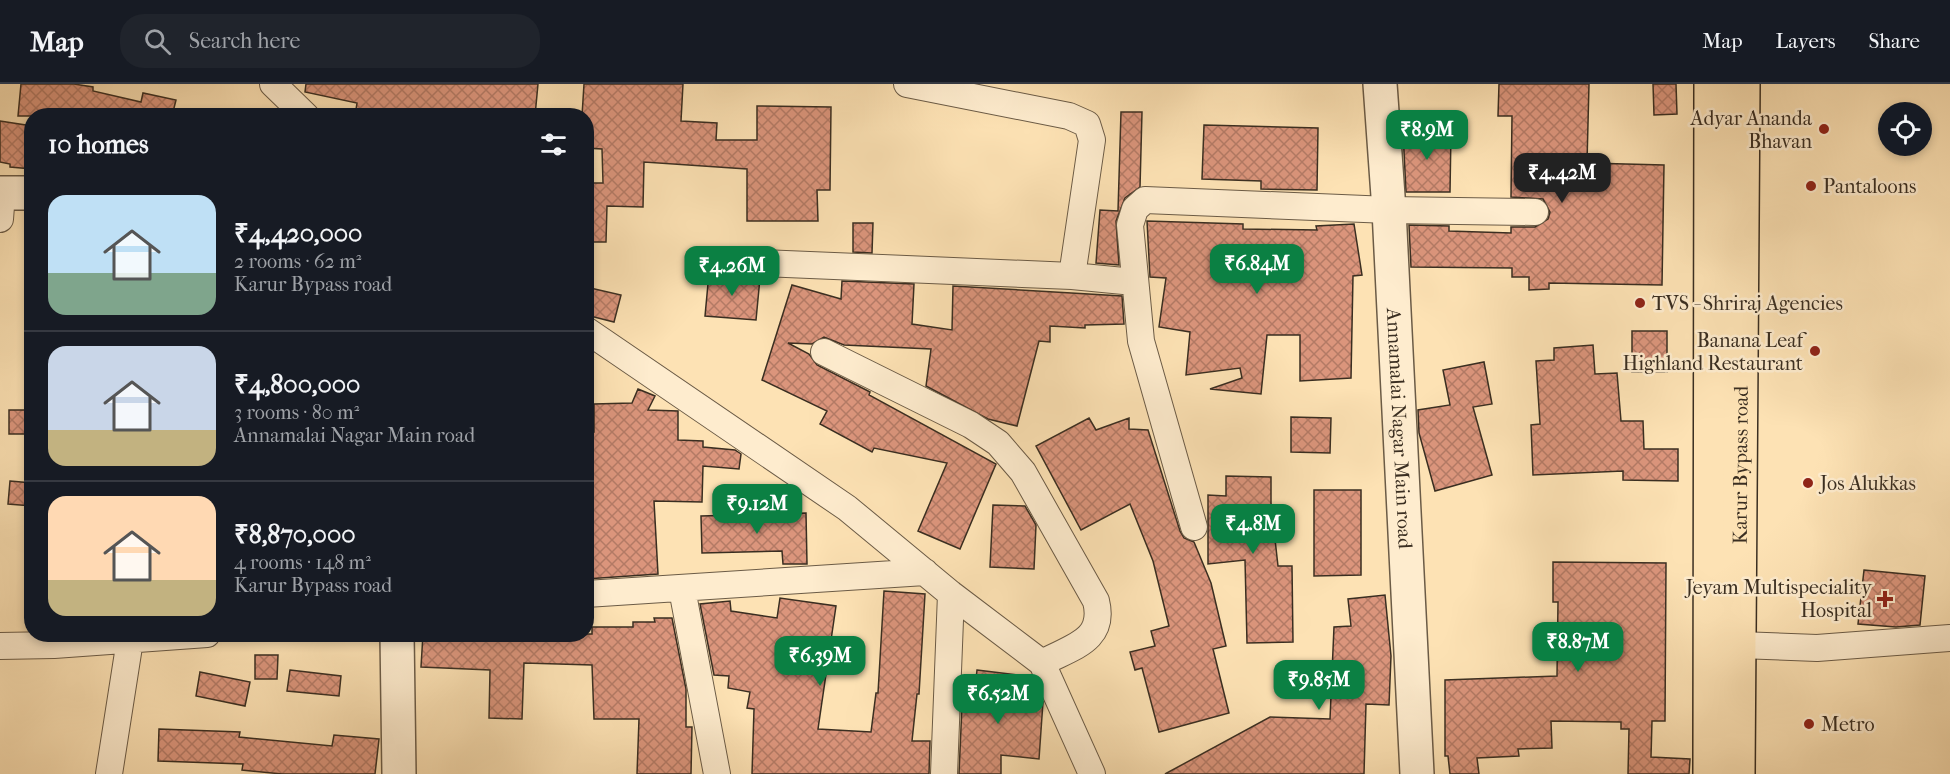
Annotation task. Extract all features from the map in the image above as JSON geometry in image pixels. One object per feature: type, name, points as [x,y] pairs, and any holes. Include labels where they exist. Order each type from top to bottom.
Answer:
[{"type":"main road","name":"Karur Bypass road","points":[[1710,774],[1711,84]]},
{"type":"main road","name":"Karur Bypass road","points":[[1738,774],[1743,84]]},
{"type":"street","points":[[273,84],[298,108]]},
{"type":"street","points":[[907,84],[1069,116],[1088,124],[1092,140],[1072,276]]},
{"type":"street","name":"Annamalai Nagar Main road","points":[[1380,84],[1389,210],[1417,774]]},
{"type":"street","points":[[1194,527],[1141,341],[1130,225],[1135,209],[1145,200],[1389,210],[1535,212]]},
{"type":"street","points":[[741,262],[1072,276],[1134,282]]},
{"type":"street","points":[[594,335],[847,508],[951,594],[1042,663],[1092,774]]},
{"type":"street","points":[[824,352],[971,425],[998,444],[1023,472],[1096,601],[1099,613],[1098,622],[1090,637],[1042,663]]},
{"type":"street","points":[[594,594],[925,572]]},
{"type":"street","points":[[682,589],[717,774]]},
{"type":"street","points":[[944,774],[951,594]]},
{"type":"street","points":[[1739,645],[1817,648],[1950,639]]},
{"type":"street","points":[[0,646],[87,642]]},
{"type":"street","points":[[109,774],[130,642]]},
{"type":"street","points":[[397,642],[399,774]]},
{"type":"building","points":[[21,84],[74,84],[93,87],[93,91],[141,102],[143,93],[176,100],[174,108],[24,108],[24,116],[18,116]]},
{"type":"building","points":[[306,84],[538,84],[536,108],[356,108],[357,103],[305,92]]},
{"type":"building","points":[[584,84],[683,84],[681,121],[717,123],[716,140],[757,140],[757,106],[831,107],[830,190],[817,190],[818,221],[747,221],[747,169],[644,162],[643,207],[607,206],[606,242],[594,242],[594,183],[603,183],[602,149],[594,148],[594,108],[582,108]]},
{"type":"building","points":[[1499,84],[1589,84],[1587,163],[1664,165],[1662,285],[1549,283],[1549,289],[1529,290],[1529,277],[1512,277],[1512,268],[1411,267],[1409,225],[1449,226],[1449,231],[1511,233],[1511,227],[1535,227],[1548,219],[1550,212],[1543,199],[1511,197],[1512,116],[1498,116]]},
{"type":"building","points":[[1653,84],[1676,84],[1677,114],[1654,115]]},
{"type":"building","points":[[1121,112],[1142,112],[1140,187],[1125,198],[1116,221],[1119,265],[1096,263],[1100,210],[1118,211]]},
{"type":"building","points":[[0,121],[24,125],[24,168],[10,167],[10,164],[0,162]]},
{"type":"building","points":[[1204,125],[1318,128],[1317,190],[1261,189],[1261,181],[1202,179]]},
{"type":"building","points":[[1403,131],[1451,132],[1450,192],[1406,192]]},
{"type":"building","points":[[1147,221],[1243,224],[1243,229],[1317,230],[1316,226],[1354,224],[1362,275],[1353,276],[1351,378],[1300,381],[1300,335],[1267,335],[1261,394],[1210,389],[1242,378],[1240,368],[1186,375],[1190,332],[1159,327],[1166,278],[1150,277]]},
{"type":"building","points":[[853,223],[873,223],[872,253],[853,252]]},
{"type":"building","points":[[709,273],[760,278],[756,320],[705,316]]},
{"type":"building","points":[[842,281],[914,284],[912,324],[952,330],[953,286],[1122,296],[1124,324],[1085,325],[1085,328],[1050,326],[1050,342],[1039,341],[1017,426],[988,419],[926,386],[931,349],[844,345],[824,337],[812,344],[788,343],[809,354],[817,365],[870,392],[869,395],[996,464],[960,549],[918,531],[947,463],[874,448],[872,452],[820,424],[827,411],[762,380],[792,285],[841,299]]},
{"type":"building","points":[[594,289],[621,295],[614,322],[594,317]]},
{"type":"building","points":[[1632,331],[1667,331],[1667,372],[1632,372]]},
{"type":"building","points":[[1593,345],[1595,374],[1617,373],[1621,421],[1643,421],[1644,449],[1678,449],[1678,481],[1623,480],[1623,471],[1533,475],[1531,425],[1540,424],[1536,361],[1554,360],[1554,348]]},
{"type":"building","points":[[1484,362],[1492,404],[1473,407],[1492,475],[1435,491],[1419,433],[1418,410],[1450,405],[1443,370]]},
{"type":"building","points":[[638,389],[655,396],[648,410],[678,411],[678,440],[703,441],[703,447],[735,450],[741,454],[739,469],[703,466],[702,502],[654,501],[658,574],[594,578],[594,404],[632,403]]},
{"type":"building","points":[[9,410],[24,410],[24,434],[9,434]]},
{"type":"building","points":[[1291,417],[1331,418],[1330,453],[1291,452]]},
{"type":"building","points":[[1089,418],[1096,430],[1129,418],[1129,429],[1148,430],[1180,531],[1184,538],[1194,542],[1211,583],[1226,646],[1213,649],[1229,713],[1159,732],[1142,668],[1135,670],[1130,652],[1155,646],[1151,631],[1169,626],[1153,561],[1130,504],[1081,530],[1036,446]]},
{"type":"building","points":[[1226,476],[1271,477],[1271,503],[1278,566],[1292,566],[1293,642],[1247,643],[1245,560],[1208,564],[1208,495],[1226,496]]},
{"type":"building","points":[[10,481],[24,482],[24,505],[8,504]]},
{"type":"building","points":[[1314,490],[1361,490],[1361,575],[1314,576]]},
{"type":"building","points":[[993,505],[1025,506],[1036,525],[1034,569],[990,567]]},
{"type":"building","points":[[806,513],[807,564],[783,564],[782,551],[702,553],[701,516]]},
{"type":"building","points":[[1553,562],[1666,563],[1665,721],[1652,721],[1651,757],[1690,759],[1689,774],[1628,774],[1629,729],[1621,729],[1621,722],[1551,721],[1552,748],[1518,749],[1519,756],[1477,758],[1479,774],[1450,774],[1448,756],[1445,756],[1445,680],[1557,676],[1558,602],[1553,602]]},
{"type":"building","points":[[1864,570],[1925,576],[1920,625],[1896,627],[1858,624]]},
{"type":"building","points":[[884,591],[925,594],[919,694],[917,694],[912,741],[930,741],[929,774],[752,774],[754,709],[747,708],[750,692],[728,688],[729,676],[714,675],[700,604],[730,601],[731,611],[777,618],[780,598],[836,606],[818,729],[871,732],[876,693],[878,693]]},
{"type":"building","points":[[1385,595],[1391,656],[1389,705],[1366,704],[1364,774],[1165,774],[1270,717],[1330,719],[1334,627],[1351,626],[1348,599]]},
{"type":"building","points":[[654,618],[672,618],[686,689],[686,727],[692,727],[691,774],[637,774],[639,719],[594,719],[592,665],[524,663],[522,719],[489,718],[490,670],[421,667],[423,642],[594,642],[594,627],[633,627],[633,622],[655,622]]},
{"type":"building","points":[[255,655],[278,655],[277,679],[255,679]]},
{"type":"building","points":[[290,670],[341,676],[339,696],[287,691]]},
{"type":"building","points":[[977,670],[1019,675],[1017,699],[1043,702],[1039,759],[1001,755],[1001,774],[959,774],[962,705],[973,706]]},
{"type":"building","points":[[200,672],[250,682],[245,706],[196,696]]},
{"type":"building","points":[[159,729],[240,732],[239,737],[332,746],[334,735],[379,739],[375,774],[282,774],[242,770],[243,764],[158,761]]},
{"type":"place","name":"Adyar Ananda Bhavan","points":[[1824,129]]},
{"type":"place","name":"Pantaloons","points":[[1811,186]]},
{"type":"place","name":"TVS - Shriraj Agencies","points":[[1640,303]]},
{"type":"place","name":"Banana Leaf Highland Restaurant","points":[[1815,351]]},
{"type":"place","name":"Jos Alukkas","points":[[1808,483]]},
{"type":"place","name":"Jeyam Multispeciality Hospital","points":[[1885,599]]},
{"type":"place","name":"Metro","points":[[1809,724]]}]
